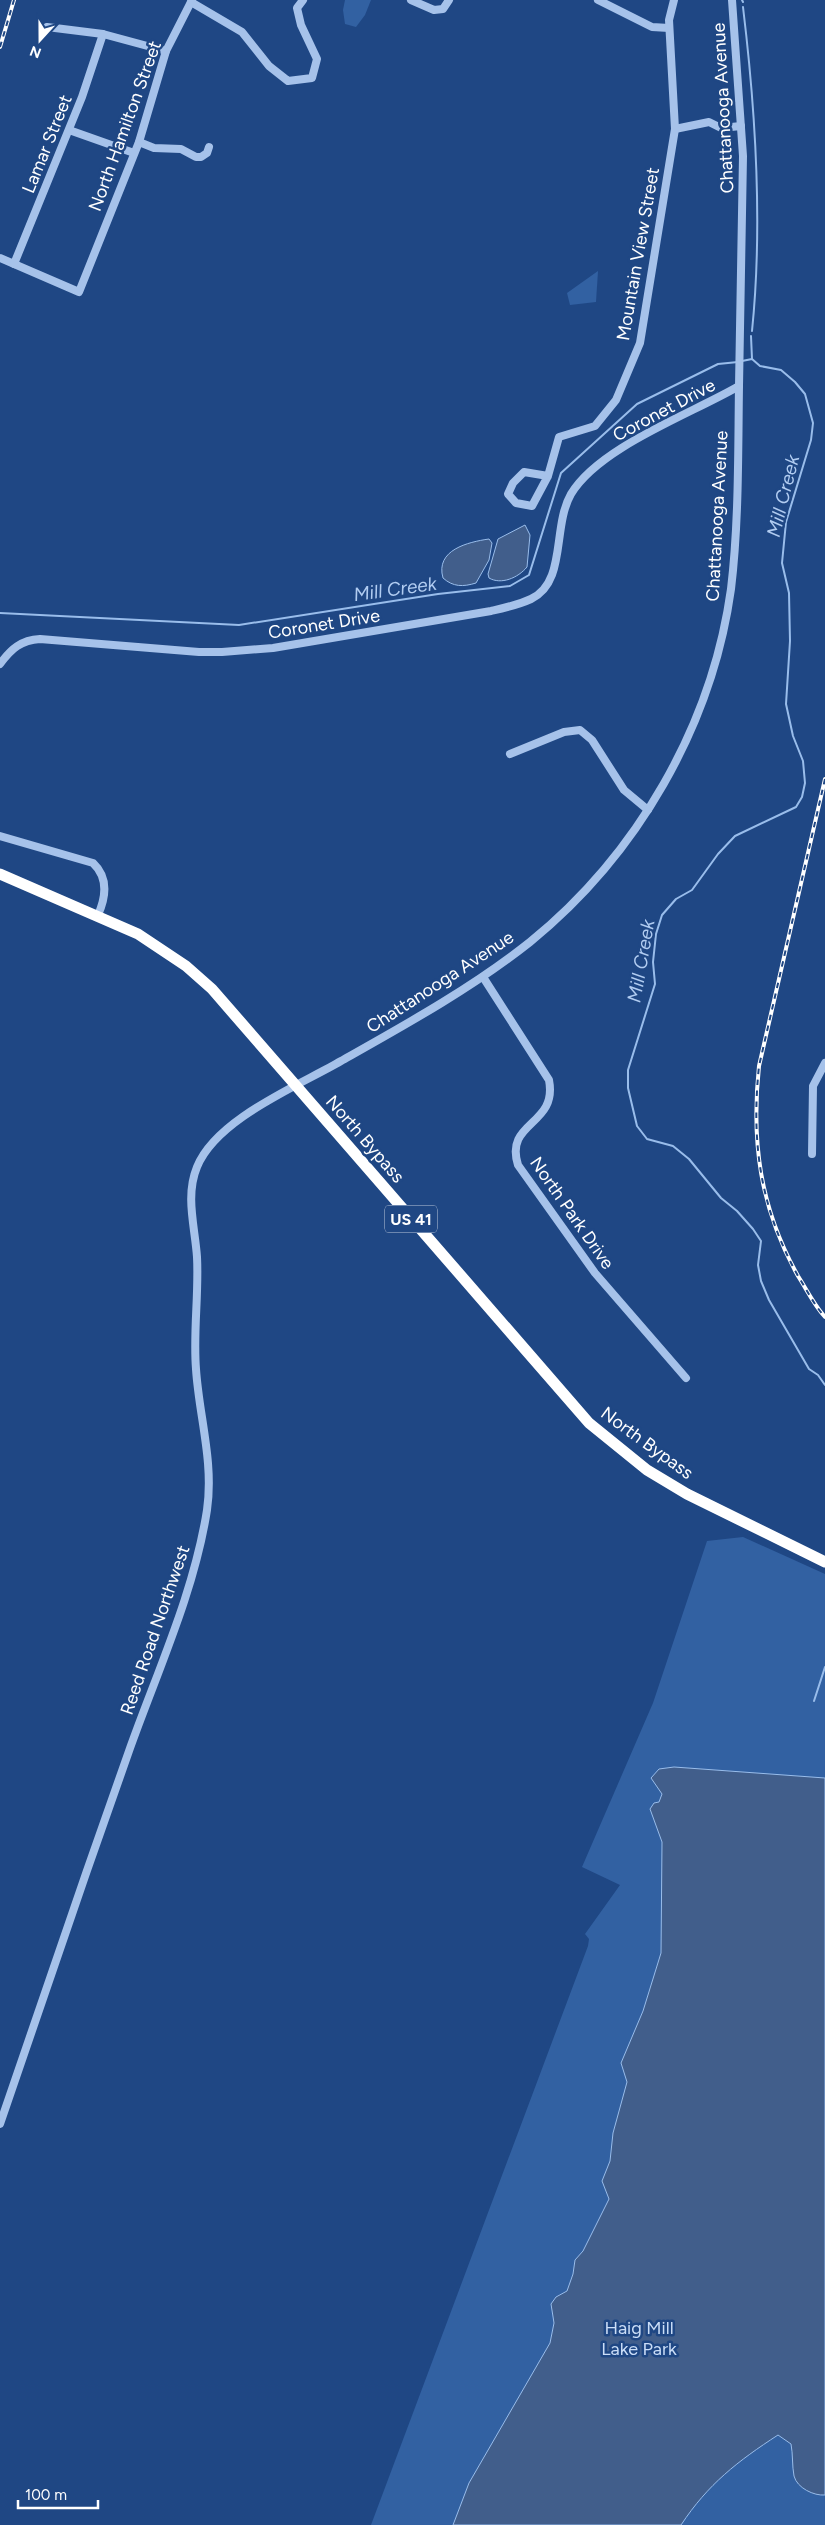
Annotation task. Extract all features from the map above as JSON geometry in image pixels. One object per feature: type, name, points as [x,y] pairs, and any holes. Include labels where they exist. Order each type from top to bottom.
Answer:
[{"type":"highway","name":"North Bypass","points":[[0,874],[138,934],[166,952],[212,988],[589,1423],[647,1470],[687,1494],[825,1562]]},
{"type":"street","points":[[192,1],[242,32],[270,66],[288,80],[312,78],[317,59],[301,25],[297,8],[303,0]]},
{"type":"street","points":[[411,0],[439,10],[443,9],[449,0]]},
{"type":"street","points":[[598,0],[652,27],[669,28]]},
{"type":"street","name":"Mountain View Street","points":[[548,476],[524,472],[513,483],[508,494],[516,503],[532,506],[548,476],[559,437],[595,426],[616,400],[640,343],[675,129],[669,28],[674,0]]},
{"type":"street","name":"Chattanooga Avenue","points":[[732,0],[743,156],[740,335]]},
{"type":"street","name":"North Hamilton Street","points":[[14,264],[78,292],[139,142],[166,51],[192,1]]},
{"type":"street","points":[[47,27],[103,34],[166,51]]},
{"type":"street","name":"Lamar Street","points":[[14,264],[69,130],[103,34]]},
{"type":"street","points":[[675,129],[709,122],[721,128],[741,126]]},
{"type":"street","points":[[69,130],[134,153]]},
{"type":"street","points":[[139,142],[154,148],[181,149],[196,157],[207,154],[209,147]]},
{"type":"street","points":[[0,258],[14,264]]},
{"type":"street","name":"Coronet Drive","points":[[0,664],[16,646],[30,639],[199,652],[244,651],[490,611],[522,603],[540,592],[553,575],[564,508],[583,480],[611,455],[739,386],[740,335]]},
{"type":"street","name":"Chattanooga Avenue","points":[[297,1087],[484,977],[532,941],[580,896],[613,858],[648,810],[689,734],[711,672],[726,618],[735,530],[739,386]]},
{"type":"street","points":[[510,754],[564,732],[580,730],[592,740],[624,790],[648,810]]},
{"type":"street","points":[[0,836],[93,864],[102,874],[104,882],[104,900],[98,915]]},
{"type":"street","name":"North Park Drive","points":[[484,977],[549,1080],[551,1094],[546,1109],[524,1130],[517,1142],[515,1151],[518,1165],[595,1273],[686,1378]]},
{"type":"street","points":[[812,1154],[813,1086],[825,1063]]},
{"type":"street","name":"Reed Road Northwest","points":[[0,2124],[123,1769],[187,1593],[206,1514],[209,1468],[196,1371],[198,1271],[191,1208],[193,1178],[198,1163],[214,1140],[244,1116],[297,1087]]},
{"type":"green space","points":[[345,0],[371,0],[365,15],[356,27],[345,24],[343,10]]},
{"type":"green space","points":[[598,271],[596,302],[570,305],[567,293]]},
{"type":"green space","name":"Haig Mill Lake Park","points":[[743,1537],[825,1574],[825,2525],[371,2525],[588,1946],[589,1939],[585,1934],[620,1885],[582,1867],[653,1703],[707,1541]]},
{"type":"shaded area","points":[[525,525],[530,535],[527,567],[509,579],[499,581],[489,578],[488,574],[498,539]]},
{"type":"shaded area","points":[[489,539],[492,543],[489,560],[476,583],[458,585],[443,578],[442,568],[449,554],[463,545]]},
{"type":"shaded area","name":"Haig Mill Lake Park","points":[[674,1767],[825,1778],[825,2495],[811,2493],[802,2488],[794,2476],[791,2444],[778,2435],[737,2464],[713,2485],[691,2510],[681,2525],[453,2525],[469,2483],[550,2343],[554,2323],[551,2304],[556,2297],[567,2291],[573,2274],[575,2260],[583,2251],[609,2199],[602,2181],[610,2161],[613,2133],[627,2082],[621,2063],[643,2011],[661,1953],[662,1842],[650,1809],[654,1803],[659,1802],[662,1794],[651,1778],[659,1769]]},
{"type":"waterway","points":[[743,7],[756,169],[757,250],[752,331]]},
{"type":"waterway","points":[[751,336],[752,359]]},
{"type":"waterway","name":"Mill Creek","points":[[742,361],[752,359],[760,366],[781,370],[795,382],[805,394],[813,423],[811,440],[786,522],[782,563],[789,593],[790,641],[786,704],[793,736],[803,761],[805,783],[802,797],[796,807],[735,836],[718,854],[692,890],[676,899],[662,915],[656,934],[653,962],[655,984],[628,1070],[628,1088],[637,1126],[647,1139],[673,1146],[689,1159],[721,1198],[737,1211],[753,1229],[761,1241],[758,1265],[761,1281],[769,1300],[809,1369],[818,1375],[825,1385]]},
{"type":"waterway","name":"Mill Creek","points":[[0,613],[239,625],[438,594],[510,586],[529,575],[561,473],[637,404],[718,364],[738,362]]},
{"type":"waterway","points":[[814,1701],[825,1667]]},
{"type":"railway","points":[[0,47],[14,0]]},
{"type":"railway","points":[[825,779],[759,1066],[756,1121],[761,1174],[775,1225],[785,1251],[798,1276],[825,1317]]}]
